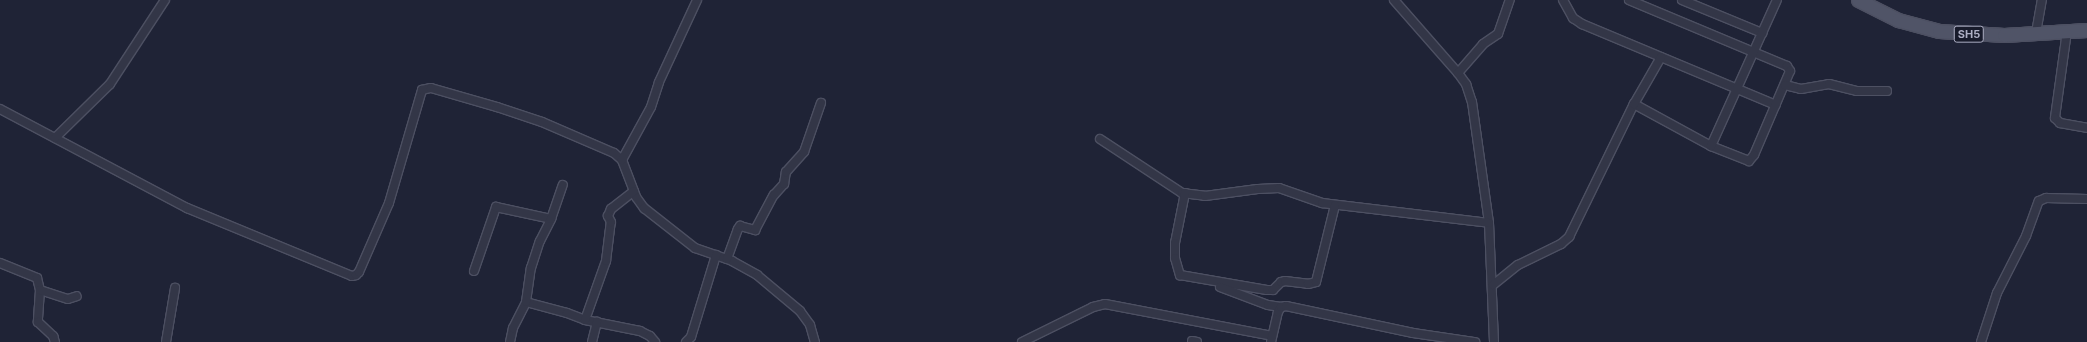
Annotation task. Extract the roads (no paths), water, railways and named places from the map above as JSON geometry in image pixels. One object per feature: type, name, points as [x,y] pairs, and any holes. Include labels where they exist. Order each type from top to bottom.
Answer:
[{"type":"main road","name":"SH5","points":[[1858,0],[1898,20],[1939,31],[2004,35],[2087,30]]},
{"type":"street","points":[[55,138],[110,84],[165,0]]},
{"type":"street","points":[[622,160],[649,111],[659,82],[697,0]]},
{"type":"street","points":[[1394,0],[1466,84],[1472,102],[1489,223],[1493,285],[1494,342]]},
{"type":"street","points":[[1458,74],[1483,44],[1498,34],[1510,0]]},
{"type":"street","points":[[1563,0],[1573,18],[1582,24],[1776,105]]},
{"type":"street","points":[[1629,0],[1790,68],[1790,74],[1754,155],[1749,161],[1711,146],[1634,104]]},
{"type":"street","points":[[1682,0],[1762,33]]},
{"type":"street","points":[[1711,146],[1777,0]]},
{"type":"street","points":[[2036,33],[2042,0]]},
{"type":"street","points":[[2067,31],[2055,118],[2060,123],[2087,128]]},
{"type":"street","points":[[1493,285],[1518,265],[1561,244],[1569,237],[1634,104],[1661,57]]},
{"type":"street","points":[[1785,85],[1801,89],[1829,84],[1857,91],[1887,91]]},
{"type":"street","points":[[0,109],[187,208],[352,276],[359,272],[389,203],[420,93],[424,88],[431,88],[542,122],[610,150],[622,160],[634,191],[644,208],[690,245],[727,259],[757,275],[800,311],[810,325],[815,342]]},
{"type":"street","points":[[727,259],[740,226],[755,230],[774,195],[784,184],[786,172],[804,152],[821,103]]},
{"type":"street","points":[[1100,139],[1185,194],[1205,196],[1269,188],[1289,191],[1318,202],[1335,205],[1489,223]]},
{"type":"street","points":[[510,342],[513,328],[526,302],[532,268],[540,241],[551,220],[563,185]]},
{"type":"street","points":[[586,320],[606,262],[611,222],[608,216],[612,209],[634,191]]},
{"type":"street","points":[[1185,194],[1175,243],[1177,270],[1182,277],[1271,290],[1285,281],[1314,283],[1317,280],[1335,205]]},
{"type":"street","points":[[1981,342],[1997,292],[2026,236],[2039,202],[2046,198],[2087,199]]},
{"type":"street","points":[[474,272],[496,207],[551,220]]},
{"type":"street","points":[[689,341],[716,255]]},
{"type":"street","points":[[0,264],[37,278],[40,290],[38,322],[53,336],[55,342]]},
{"type":"street","points":[[1205,280],[1268,305],[1281,307],[1289,306],[1414,333],[1476,342]]},
{"type":"street","points":[[166,342],[175,288]]},
{"type":"street","points":[[40,290],[68,299],[77,296]]},
{"type":"street","points":[[526,302],[567,312],[586,320],[640,331],[655,342]]},
{"type":"street","points":[[1022,342],[1093,307],[1105,304],[1272,339],[1278,312],[1281,307]]},
{"type":"street","points":[[592,342],[597,322]]}]
